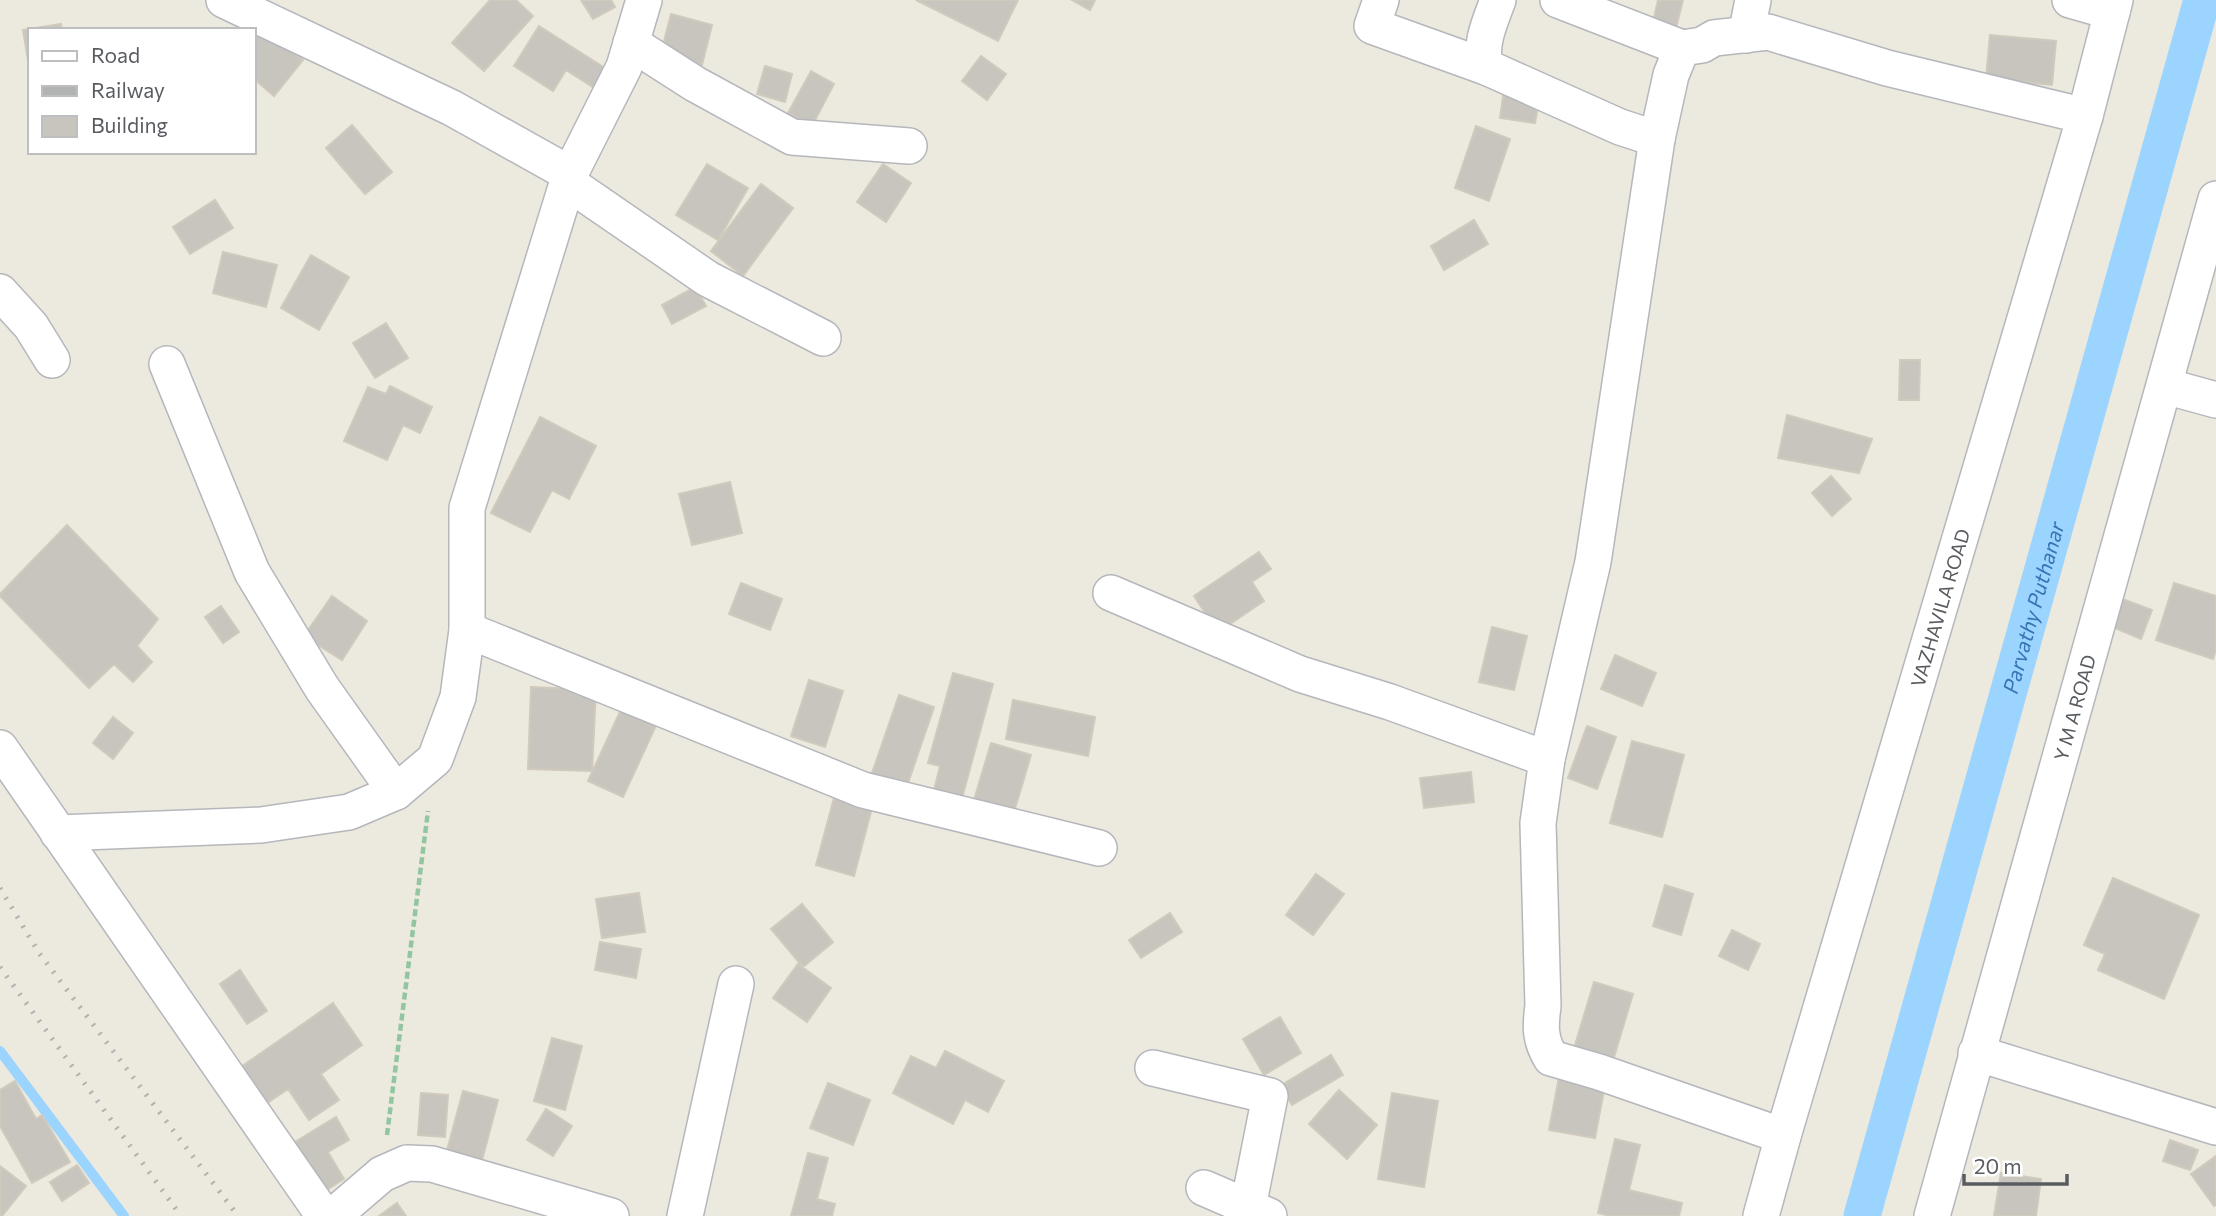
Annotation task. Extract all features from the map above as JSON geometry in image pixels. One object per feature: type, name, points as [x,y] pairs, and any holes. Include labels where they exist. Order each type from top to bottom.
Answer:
[{"type":"street","points":[[224,0],[452,108],[568,178],[708,279],[823,338]]},
{"type":"street","points":[[58,832],[261,825],[349,812],[396,792],[435,759],[458,698],[467,630],[467,508],[568,178],[624,67],[644,0]]},
{"type":"street","points":[[1381,0],[1371,26],[1486,67],[1620,127],[1657,139]]},
{"type":"street","points":[[1486,67],[1486,36],[1498,0]]},
{"type":"street","points":[[1558,0],[1682,48],[1702,45],[1714,38],[1768,32],[1887,68],[2085,116]]},
{"type":"street","points":[[1746,35],[1754,0]]},
{"type":"street","points":[[2070,0],[2113,6]]},
{"type":"street","name":"VAZHAVILA ROAD","points":[[1761,1216],[2085,116],[2113,6]]},
{"type":"street","points":[[631,43],[695,84],[792,137],[909,146]]},
{"type":"street","points":[[1682,48],[1671,75],[1657,139],[1593,562],[1547,759],[1538,823],[1542,1006],[1540,1029],[1544,1046],[1551,1058],[1783,1136]]},
{"type":"street","name":"Y M A ROAD","points":[[1932,1216],[2216,199]]},
{"type":"street","points":[[0,292],[31,326],[52,360]]},
{"type":"street","points":[[167,364],[252,572],[322,688],[396,792]]},
{"type":"street","points":[[2165,386],[2216,400]]},
{"type":"street","points":[[1111,593],[1300,674],[1390,702],[1547,759]]},
{"type":"street","points":[[467,630],[863,790],[1099,848]]},
{"type":"street","points":[[0,748],[324,1216]]},
{"type":"street","points":[[685,1216],[736,984]]},
{"type":"street","points":[[1976,1053],[2216,1128]]},
{"type":"street","points":[[1153,1068],[1270,1096],[1259,1212],[1204,1188]]},
{"type":"street","points":[[333,1216],[382,1174],[407,1163],[432,1164],[611,1216]]},
{"type":"path","points":[[382,1174],[435,759]]},
{"type":"building","points":[[490,0],[516,0],[533,16],[484,71],[452,43]]},
{"type":"building","points":[[581,0],[611,0],[615,7],[593,19]]},
{"type":"building","points":[[916,0],[1018,0],[998,41]]},
{"type":"building","points":[[1072,0],[1095,0],[1090,10]]},
{"type":"building","points":[[1658,0],[1683,0],[1675,32],[1652,26]]},
{"type":"building","points":[[671,14],[712,25],[702,65],[661,53]]},
{"type":"building","points":[[61,24],[62,28],[36,28]]},
{"type":"building","points":[[539,26],[608,70],[596,89],[566,70],[553,91],[514,66]]},
{"type":"building","points":[[262,27],[303,60],[274,96],[256,81],[256,35]]},
{"type":"building","points":[[28,29],[28,60],[23,30]]},
{"type":"building","points":[[1990,35],[2056,41],[2052,85],[1986,78]]},
{"type":"building","points":[[981,56],[1006,74],[987,100],[962,81]]},
{"type":"building","points":[[765,66],[792,74],[785,102],[757,94]]},
{"type":"building","points":[[811,71],[834,84],[812,126],[788,113]]},
{"type":"building","points":[[1504,90],[1540,95],[1535,123],[1500,118]]},
{"type":"building","points":[[352,125],[392,172],[365,194],[326,148]]},
{"type":"building","points":[[1476,126],[1510,139],[1489,201],[1455,188]]},
{"type":"building","points":[[707,164],[748,188],[718,240],[676,215]]},
{"type":"building","points":[[883,164],[911,183],[886,222],[857,202]]},
{"type":"building","points":[[761,184],[793,208],[743,276],[711,251]]},
{"type":"building","points":[[215,200],[233,228],[190,254],[173,227]]},
{"type":"building","points":[[1474,220],[1488,244],[1444,270],[1431,246]]},
{"type":"building","points":[[223,252],[277,265],[266,307],[213,293]]},
{"type":"building","points":[[311,255],[349,277],[319,330],[281,308]]},
{"type":"building","points":[[695,287],[706,306],[672,324],[662,305]]},
{"type":"building","points":[[386,323],[408,358],[375,378],[353,343]]},
{"type":"building","points":[[1900,360],[1920,360],[1919,400],[1899,400]]},
{"type":"building","points":[[390,386],[432,407],[420,433],[403,425],[387,460],[344,441],[368,387],[386,394]]},
{"type":"building","points":[[1787,415],[1872,439],[1859,473],[1778,458]]},
{"type":"building","points":[[540,417],[596,446],[569,499],[552,490],[530,532],[491,513]]},
{"type":"building","points":[[1831,476],[1851,499],[1832,516],[1812,493]]},
{"type":"building","points":[[730,482],[742,533],[692,545],[679,494]]},
{"type":"building","points":[[67,525],[158,619],[137,646],[152,662],[133,682],[114,664],[89,688],[0,596]]},
{"type":"building","points":[[1259,552],[1271,569],[1252,582],[1264,601],[1218,632],[1194,596]]},
{"type":"building","points":[[741,583],[782,599],[770,630],[729,614]]},
{"type":"building","points":[[2174,583],[2216,596],[2216,650],[2213,659],[2156,640]]},
{"type":"building","points":[[332,596],[367,621],[342,660],[304,636]]},
{"type":"building","points":[[2120,598],[2152,610],[2141,639],[2110,626]]},
{"type":"building","points":[[221,606],[239,632],[223,643],[205,617]]},
{"type":"building","points":[[1492,627],[1527,636],[1514,690],[1479,682]]},
{"type":"building","points":[[1615,655],[1656,673],[1642,706],[1601,689]]},
{"type":"building","points":[[953,673],[993,684],[962,798],[934,790],[940,766],[928,763]]},
{"type":"building","points":[[809,680],[843,691],[825,747],[791,736]]},
{"type":"building","points":[[531,687],[596,690],[592,771],[528,769]]},
{"type":"building","points":[[899,695],[934,707],[905,792],[870,779]]},
{"type":"building","points":[[1013,700],[1095,717],[1088,756],[1006,739]]},
{"type":"building","points":[[624,703],[659,719],[623,797],[588,781]]},
{"type":"building","points":[[113,717],[133,733],[113,759],[93,743]]},
{"type":"building","points":[[1587,726],[1616,737],[1597,789],[1568,778]]},
{"type":"building","points":[[1632,741],[1684,755],[1662,837],[1610,823]]},
{"type":"building","points":[[991,743],[1031,755],[1014,812],[974,800]]},
{"type":"building","points":[[1471,772],[1474,802],[1424,808],[1420,778]]},
{"type":"building","points":[[834,798],[872,808],[854,876],[816,865]]},
{"type":"building","points":[[1316,874],[1344,894],[1313,935],[1286,915]]},
{"type":"building","points":[[2113,878],[2199,915],[2164,999],[2098,970],[2105,954],[2084,945]]},
{"type":"building","points":[[1665,885],[1693,894],[1681,935],[1653,926]]},
{"type":"building","points":[[639,893],[645,932],[602,938],[596,899]]},
{"type":"building","points":[[802,904],[833,942],[803,967],[771,929]]},
{"type":"building","points":[[1170,913],[1182,932],[1141,958],[1129,940]]},
{"type":"building","points":[[1732,930],[1760,944],[1748,970],[1719,956]]},
{"type":"building","points":[[600,942],[641,949],[636,978],[595,970]]},
{"type":"building","points":[[798,964],[831,988],[807,1022],[773,998]]},
{"type":"building","points":[[240,970],[267,1011],[247,1024],[220,984]]},
{"type":"building","points":[[1594,982],[1633,994],[1611,1067],[1572,1055]]},
{"type":"building","points":[[333,1003],[362,1045],[321,1074],[339,1100],[309,1120],[288,1089],[254,1112],[228,1076]]},
{"type":"building","points":[[1280,1017],[1301,1053],[1264,1075],[1243,1039]]},
{"type":"building","points":[[552,1038],[582,1046],[565,1110],[534,1101]]},
{"type":"building","points":[[945,1051],[1004,1081],[988,1112],[965,1100],[953,1124],[893,1093],[911,1056],[936,1068]]},
{"type":"building","points":[[1331,1055],[1343,1075],[1292,1105],[1280,1086]]},
{"type":"building","points":[[1559,1077],[1605,1085],[1595,1138],[1549,1130]]},
{"type":"building","points":[[15,1081],[36,1119],[42,1115],[70,1162],[32,1183],[0,1126],[0,1090]]},
{"type":"building","points":[[828,1083],[870,1100],[853,1145],[810,1128]]},
{"type":"building","points":[[1339,1090],[1377,1125],[1347,1159],[1309,1124]]},
{"type":"building","points":[[463,1091],[498,1100],[481,1164],[446,1154]]},
{"type":"building","points":[[421,1093],[448,1095],[445,1137],[418,1135]]},
{"type":"building","points":[[1392,1093],[1438,1101],[1424,1187],[1378,1179]]},
{"type":"building","points":[[546,1109],[572,1126],[553,1156],[527,1140]]},
{"type":"building","points":[[336,1117],[349,1140],[328,1152],[344,1179],[320,1194],[290,1145]]},
{"type":"building","points":[[1615,1139],[1640,1145],[1629,1190],[1682,1203],[1679,1216],[1610,1216],[1598,1213]]},
{"type":"building","points":[[2170,1140],[2198,1150],[2190,1170],[2163,1161]]},
{"type":"building","points":[[808,1153],[828,1158],[817,1199],[835,1204],[832,1216],[791,1216]]},
{"type":"building","points":[[2216,1156],[2216,1205],[2214,1206],[2191,1174]]},
{"type":"building","points":[[77,1165],[89,1183],[62,1201],[50,1182]]},
{"type":"building","points":[[0,1166],[26,1186],[2,1216],[0,1216]]},
{"type":"building","points":[[2001,1173],[2041,1179],[2036,1216],[1994,1216]]},
{"type":"building","points":[[397,1203],[406,1216],[379,1216]]},
{"type":"waterway","name":"Parvathy Puthanar","points":[[1862,1216],[2202,0]]},
{"type":"waterway","points":[[0,1051],[124,1216]]},
{"type":"railway","points":[[0,888],[39,953],[238,1216]]},
{"type":"railway","points":[[0,967],[181,1216]]}]
